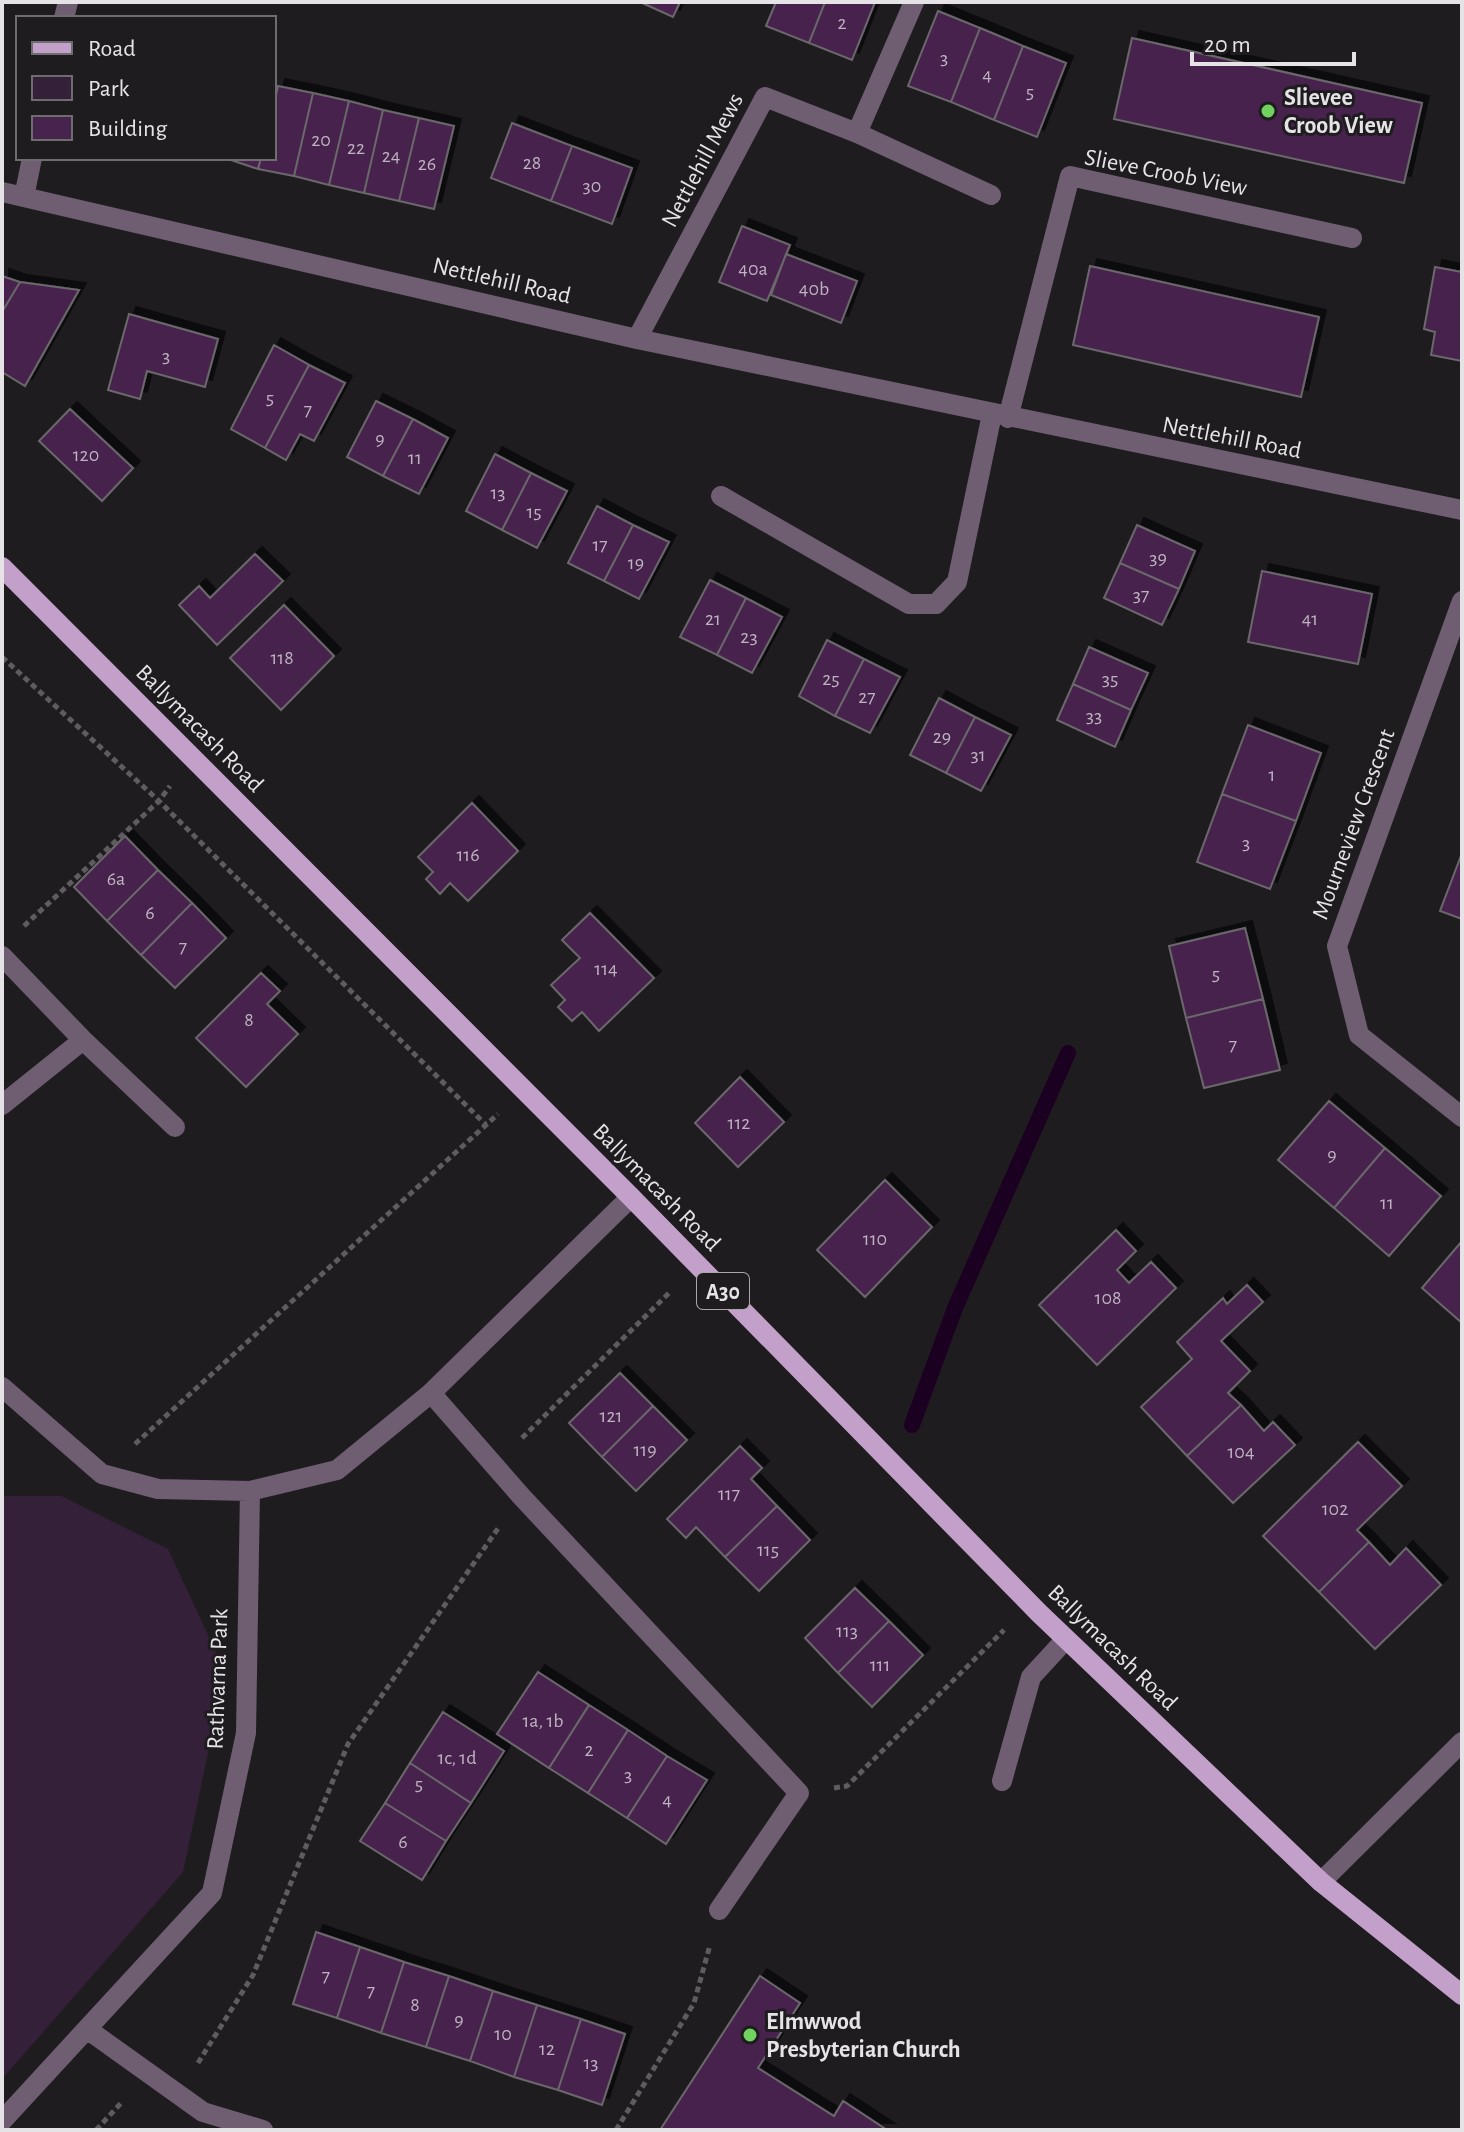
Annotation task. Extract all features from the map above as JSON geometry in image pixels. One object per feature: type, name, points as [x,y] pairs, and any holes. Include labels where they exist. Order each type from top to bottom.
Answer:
[{"type":"main road","name":"Ballymacash Road","points":[[2,567],[631,1197],[1066,1639],[1321,1882],[1462,1995]]},
{"type":"street","points":[[857,133],[914,2]]},
{"type":"street","name":"Nettlehill Mews","points":[[637,339],[765,97],[857,133],[991,195]]},
{"type":"street","points":[[24,197],[32,160]]},
{"type":"street","name":"Slieve Croob View","points":[[1000,416],[1070,176],[1352,238]]},
{"type":"street","name":"Nettlehill Road","points":[[2,192],[637,339],[1462,510]]},
{"type":"street","points":[[721,496],[909,604],[936,604],[957,582],[1000,416]]},
{"type":"street","name":"Mourneview Crescent","points":[[1462,601],[1337,946],[1359,1035],[1462,1117]]},
{"type":"street","points":[[2,956],[83,1040],[175,1127]]},
{"type":"street","points":[[2,1105],[83,1040]]},
{"type":"street","points":[[2,1387],[102,1474],[158,1489],[250,1491],[337,1470],[431,1393],[631,1197]]},
{"type":"street","points":[[431,1393],[521,1496],[799,1793],[719,1910]]},
{"type":"street","name":"Rathvarna Park","points":[[2,2121],[212,1893],[246,1733],[250,1491]]},
{"type":"street","points":[[1002,1781],[1031,1677],[1066,1639]]},
{"type":"street","points":[[1321,1882],[1462,1742]]},
{"type":"street","points":[[87,2029],[203,2112],[263,2130]]},
{"type":"path","points":[[2,657],[159,801],[486,1125]]},
{"type":"path","points":[[13,936],[159,801]]},
{"type":"path","points":[[102,1474],[524,1090]]},
{"type":"path","points":[[494,1466],[698,1265]]},
{"type":"path","points":[[179,2095],[253,1975],[348,1744],[521,1496]]},
{"type":"path","points":[[799,1793],[847,1786],[1031,1604]]},
{"type":"path","points":[[616,2130],[694,2003],[719,1910]]},
{"type":"green space","points":[[2,1496],[61,1496],[168,1549],[225,1672],[183,1872],[2,2079]]},
{"type":"building","points":[[640,2],[680,2],[673,17]]},
{"type":"building","points":[[776,2],[825,2],[809,43],[766,26]]},
{"type":"building","points":[[825,2],[875,2],[852,60],[809,43]]},
{"type":"building","points":[[938,11],[980,28],[951,102],[908,86]]},
{"type":"building","points":[[980,28],[1023,46],[994,120],[951,102]]},
{"type":"building","name":"Slievee Croob View","points":[[1132,38],[1422,103],[1404,183],[1114,119]]},
{"type":"building","points":[[1023,46],[1066,63],[1037,137],[994,120]]},
{"type":"building","points":[[278,86],[313,93],[294,176],[258,169],[260,160],[276,160]]},
{"type":"building","points":[[313,93],[349,101],[329,185],[294,176]]},
{"type":"building","points":[[349,101],[383,110],[364,193],[329,185]]},
{"type":"building","points":[[383,110],[419,118],[399,201],[364,193]]},
{"type":"building","points":[[419,118],[454,126],[434,209],[399,201]]},
{"type":"building","points":[[512,123],[572,146],[551,201],[491,178]]},
{"type":"building","points":[[572,146],[632,168],[612,224],[551,201]]},
{"type":"building","points":[[231,160],[260,160],[258,169]]},
{"type":"building","points":[[742,226],[790,245],[767,301],[719,282]]},
{"type":"building","points":[[786,254],[857,281],[841,323],[771,295]]},
{"type":"building","points":[[1090,266],[1319,317],[1301,397],[1073,345]]},
{"type":"building","points":[[1435,267],[1462,272],[1462,361],[1431,355],[1435,332],[1424,329]]},
{"type":"building","points":[[2,276],[20,282],[2,312]]},
{"type":"building","points":[[20,282],[79,290],[25,386],[2,372],[2,312]]},
{"type":"building","points":[[129,314],[218,339],[205,387],[147,371],[140,399],[108,390]]},
{"type":"building","points":[[274,345],[309,365],[265,448],[231,429]]},
{"type":"building","points":[[309,365],[345,383],[314,441],[300,434],[286,460],[265,448]]},
{"type":"building","points":[[376,401],[413,419],[383,476],[347,457]]},
{"type":"building","points":[[70,409],[133,468],[102,501],[39,441]]},
{"type":"building","points":[[413,419],[448,438],[419,494],[383,476]]},
{"type":"building","points":[[495,454],[531,473],[502,530],[466,511]]},
{"type":"building","points":[[531,473],[567,491],[537,548],[502,530]]},
{"type":"building","points":[[597,506],[633,525],[604,581],[568,563]]},
{"type":"building","points":[[633,525],[669,542],[639,599],[604,581]]},
{"type":"building","points":[[1137,525],[1195,551],[1179,589],[1120,563]]},
{"type":"building","points":[[255,554],[283,581],[217,645],[179,605],[199,586],[210,598]]},
{"type":"building","points":[[1120,563],[1179,589],[1162,625],[1104,598]]},
{"type":"building","points":[[1262,571],[1372,594],[1358,664],[1248,642]]},
{"type":"building","points":[[710,580],[746,598],[717,655],[680,637]]},
{"type":"building","points":[[746,598],[782,617],[752,673],[717,655]]},
{"type":"building","points":[[284,605],[334,656],[281,710],[230,658]]},
{"type":"building","points":[[827,640],[864,659],[835,716],[799,696]]},
{"type":"building","points":[[1089,647],[1148,673],[1131,710],[1073,684]]},
{"type":"building","points":[[864,659],[900,677],[870,733],[835,716]]},
{"type":"building","points":[[1073,684],[1131,710],[1115,747],[1057,720]]},
{"type":"building","points":[[939,698],[975,717],[946,773],[910,755]]},
{"type":"building","points":[[975,717],[1011,735],[981,791],[946,773]]},
{"type":"building","points":[[1248,725],[1321,753],[1296,821],[1222,794]]},
{"type":"building","points":[[1222,794],[1296,821],[1270,889],[1197,862]]},
{"type":"building","points":[[472,803],[518,851],[468,901],[450,883],[440,894],[426,879],[433,872],[418,857]]},
{"type":"building","points":[[125,836],[158,870],[107,921],[74,887]]},
{"type":"building","points":[[1462,853],[1462,919],[1440,911]]},
{"type":"building","points":[[158,870],[192,903],[141,955],[107,921]]},
{"type":"building","points":[[192,903],[226,938],[175,988],[141,955]]},
{"type":"building","points":[[590,913],[654,978],[599,1031],[582,1012],[572,1021],[558,1007],[565,1000],[551,985],[580,958],[562,940]]},
{"type":"building","points":[[1245,928],[1263,999],[1186,1018],[1169,946]]},
{"type":"building","points":[[261,973],[280,991],[267,1004],[298,1034],[246,1087],[196,1038]]},
{"type":"building","points":[[1263,999],[1280,1070],[1204,1088],[1186,1018]]},
{"type":"building","points":[[740,1077],[784,1122],[738,1167],[695,1123]]},
{"type":"building","points":[[1329,1101],[1385,1148],[1334,1208],[1278,1160]]},
{"type":"building","points":[[1385,1148],[1441,1196],[1389,1256],[1334,1208]]},
{"type":"building","points":[[885,1180],[932,1227],[865,1297],[817,1250]]},
{"type":"building","points":[[1116,1230],[1136,1251],[1117,1270],[1129,1283],[1151,1262],[1176,1288],[1097,1365],[1039,1305]]},
{"type":"building","points":[[1462,1241],[1462,1323],[1422,1288]]},
{"type":"building","points":[[1247,1285],[1263,1302],[1221,1341],[1250,1371],[1228,1393],[1241,1405],[1187,1456],[1141,1407],[1192,1359],[1177,1342],[1223,1298],[1227,1304]]},
{"type":"building","points":[[620,1373],[653,1406],[602,1457],[569,1423]]},
{"type":"building","points":[[1241,1405],[1264,1431],[1273,1422],[1295,1445],[1233,1503],[1187,1456]]},
{"type":"building","points":[[653,1406],[687,1440],[636,1491],[602,1457]]},
{"type":"building","points":[[1358,1442],[1402,1486],[1357,1530],[1369,1542],[1319,1592],[1263,1536]]},
{"type":"building","points":[[740,1446],[762,1468],[751,1479],[777,1506],[725,1557],[696,1527],[686,1538],[667,1519]]},
{"type":"building","points":[[777,1506],[810,1540],[759,1591],[725,1557]]},
{"type":"building","points":[[1369,1542],[1390,1565],[1406,1548],[1441,1585],[1375,1649],[1319,1592]]},
{"type":"building","points":[[855,1588],[889,1621],[838,1673],[805,1638]]},
{"type":"building","points":[[889,1621],[923,1655],[872,1707],[838,1673]]},
{"type":"building","points":[[538,1672],[589,1705],[549,1768],[497,1734]]},
{"type":"building","points":[[589,1705],[628,1730],[588,1793],[549,1768]]},
{"type":"building","points":[[443,1712],[504,1751],[471,1803],[410,1763]]},
{"type":"building","points":[[628,1730],[667,1756],[627,1818],[588,1793]]},
{"type":"building","points":[[667,1756],[707,1780],[666,1844],[627,1818]]},
{"type":"building","points":[[410,1763],[471,1803],[446,1841],[385,1803]]},
{"type":"building","points":[[385,1803],[446,1841],[422,1880],[360,1841]]},
{"type":"building","points":[[316,1932],[360,1947],[337,2018],[293,2004]]},
{"type":"building","points":[[360,1947],[404,1962],[381,2033],[337,2018]]},
{"type":"building","points":[[404,1962],[449,1976],[426,2047],[381,2033]]},
{"type":"building","points":[[449,1976],[493,1991],[470,2061],[426,2047]]},
{"type":"building","name":"Elmwwod Presbyterian Church","points":[[760,1976],[800,2003],[758,2068],[834,2116],[843,2101],[887,2130],[660,2130]]},
{"type":"building","points":[[493,1991],[537,2005],[514,2077],[470,2061]]},
{"type":"building","points":[[537,2005],[581,2019],[558,2090],[514,2077]]},
{"type":"building","points":[[581,2019],[625,2034],[602,2105],[558,2090]]},
{"type":"waterway","points":[[912,1425],[955,1308],[1068,1053]]},
{"type":"place","name":"Slievee Croob View","points":[[1268,111]]},
{"type":"place","name":"Elmwwod Presbyterian Church","points":[[750,2035]]}]
